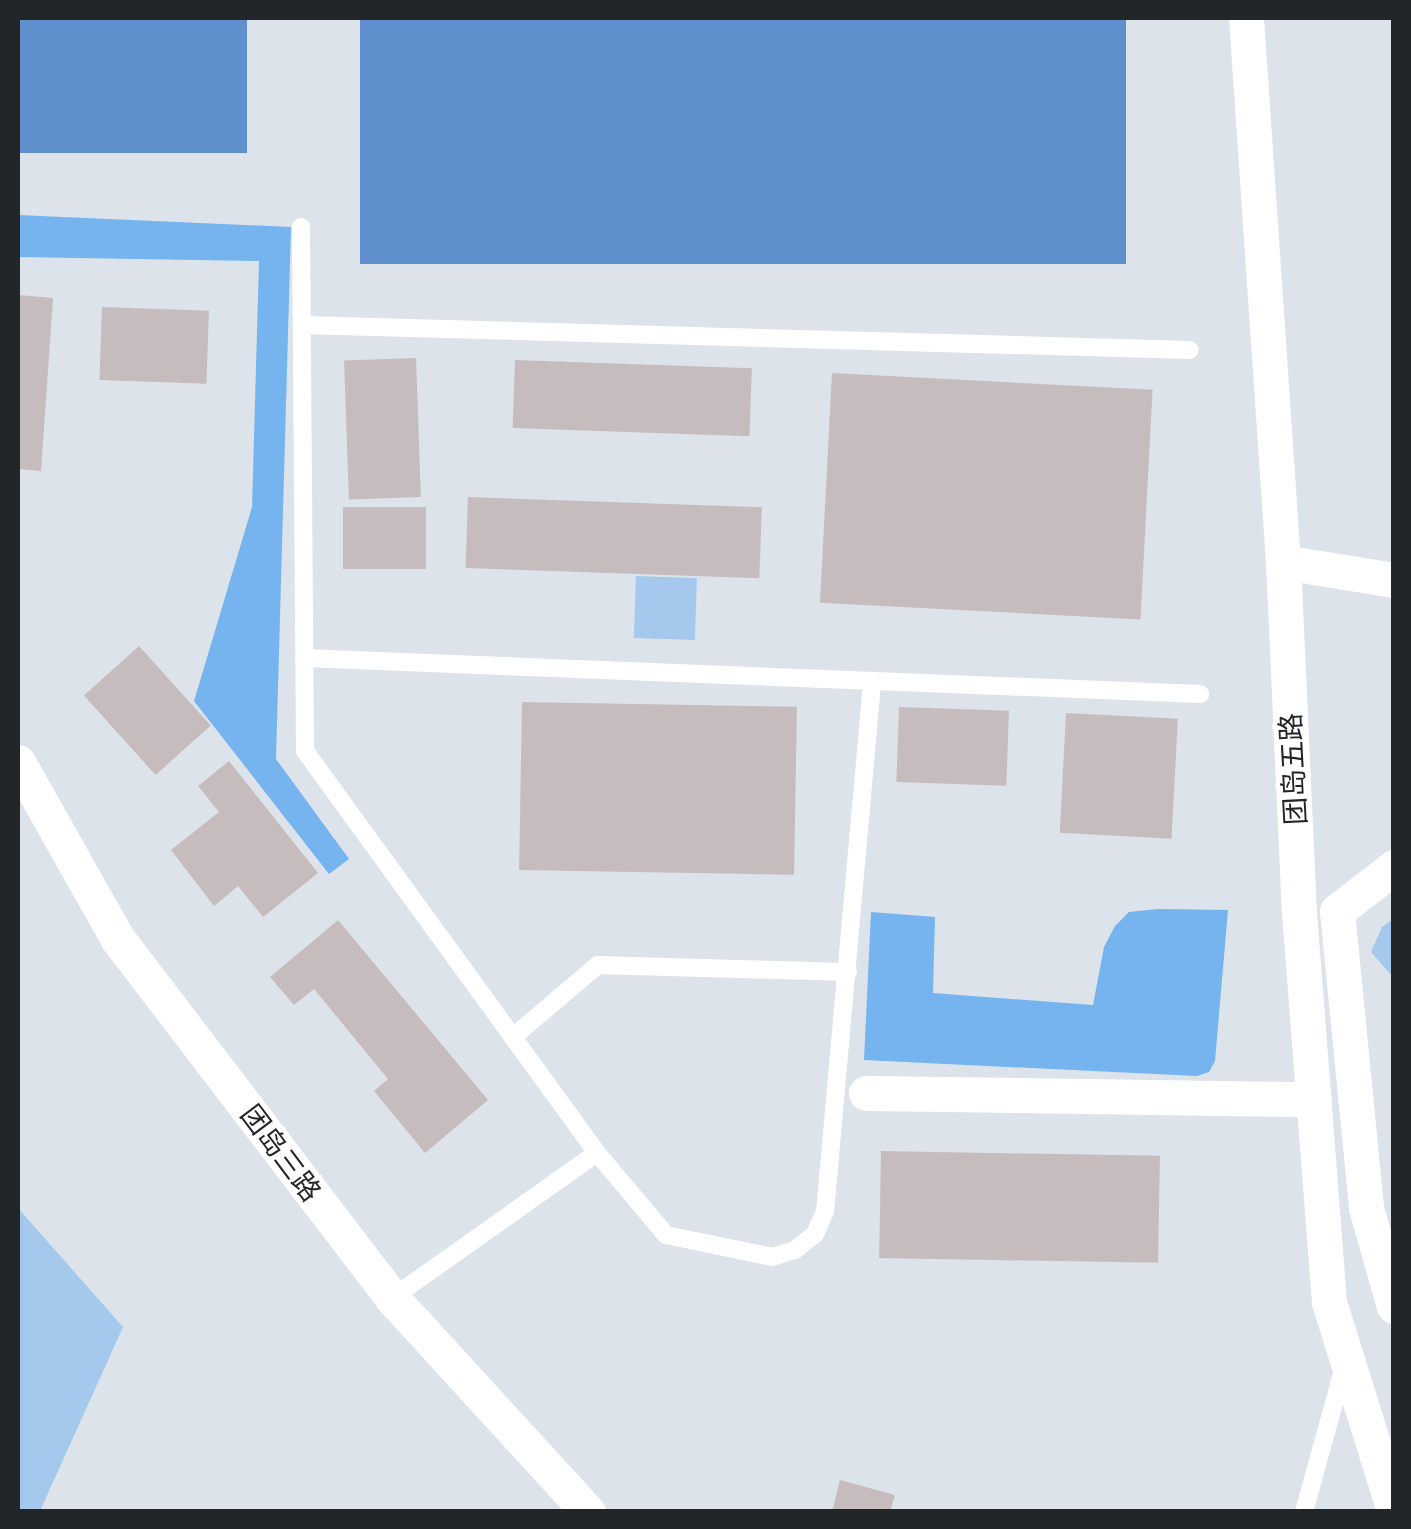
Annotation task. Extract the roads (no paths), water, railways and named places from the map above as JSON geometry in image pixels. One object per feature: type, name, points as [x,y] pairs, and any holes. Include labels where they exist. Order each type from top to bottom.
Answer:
[{"type":"street","name":"团岛五路","points":[[1246,18],[1283,562],[1299,912],[1330,1302],[1345,1362],[1390,1489]]},
{"type":"street","points":[[1283,562],[1394,580]]},
{"type":"street","name":"团岛三路","points":[[18,762],[117,938],[392,1298],[588,1512]]},
{"type":"street","points":[[1299,912],[1336,911],[1394,868]]},
{"type":"street","points":[[1336,911],[1366,1208],[1394,1306]]},
{"type":"street","points":[[866,1093],[1314,1099]]},
{"type":"lane","points":[[301,227],[305,751],[597,1153],[666,1235],[772,1258],[795,1250],[815,1234],[825,1212],[872,683]]},
{"type":"lane","points":[[302,325],[1190,350]]},
{"type":"lane","points":[[304,658],[1200,694]]},
{"type":"lane","points":[[513,1037],[598,965],[848,972]]},
{"type":"lane","points":[[392,1298],[597,1153]]},
{"type":"lane","points":[[1304,1512],[1345,1362]]}]
